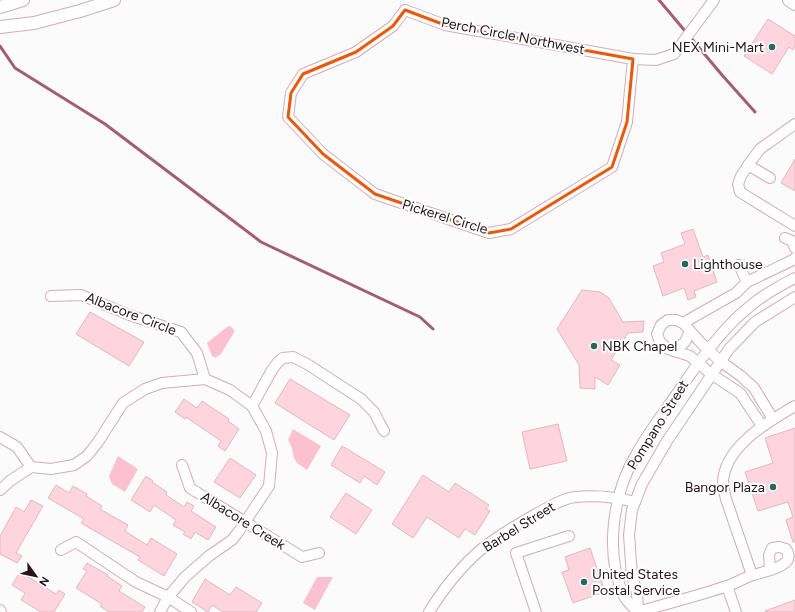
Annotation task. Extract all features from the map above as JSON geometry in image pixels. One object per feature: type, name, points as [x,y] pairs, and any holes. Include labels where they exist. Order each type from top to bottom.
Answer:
[{"type":"main road","points":[[0,6],[23,0]]},
{"type":"main road","points":[[0,27],[34,23],[114,0]]},
{"type":"main road","points":[[789,0],[795,4]]},
{"type":"street","points":[[633,59],[656,60],[674,54],[714,0]]},
{"type":"street","name":"Perch Circle Northwest","points":[[404,5],[445,24],[633,59]]},
{"type":"street","name":"Pickerel Circle","points":[[404,5],[394,26],[356,52],[303,74],[291,93],[288,117],[324,154],[375,194],[489,233],[511,228],[612,167],[627,122],[633,59]]},
{"type":"street","points":[[795,124],[760,149],[741,176],[738,184],[740,192],[795,226]]},
{"type":"street","points":[[748,165],[770,178]]},
{"type":"street","points":[[786,238],[792,241],[795,248]]},
{"type":"street","points":[[683,322],[736,293],[747,282],[795,258]]},
{"type":"street","points":[[739,265],[747,282]]},
{"type":"street","name":"Pompano Street","points":[[638,612],[625,597],[617,574],[613,546],[615,512],[622,484],[636,454],[686,380],[723,332],[748,307],[776,288],[795,278]]},
{"type":"street","name":"Albacore Circle","points":[[51,296],[81,295],[132,316],[181,332],[197,353],[205,379]]},
{"type":"street","name":"Pompano Street","points":[[638,612],[637,592],[632,576],[629,535],[632,510],[642,484],[667,441],[729,349],[755,322],[795,297]]},
{"type":"street","points":[[762,426],[740,393],[711,374],[690,356],[668,349],[660,342],[657,334],[661,325],[668,320],[683,322],[720,361],[741,376],[754,388],[774,419]]},
{"type":"street","points":[[675,351],[685,342],[690,331]]},
{"type":"street","points":[[252,406],[278,362],[283,358],[293,357],[307,364],[361,399],[374,412],[384,431]]},
{"type":"street","points":[[0,490],[10,481],[31,467],[51,469],[74,464],[86,456],[98,442],[123,404],[145,389],[162,383],[205,379],[230,390],[252,406],[266,432],[272,453],[269,486],[246,523],[232,540],[209,556],[185,577],[168,597],[160,612]]},
{"type":"street","points":[[752,575],[723,486],[725,469],[733,455],[762,426],[795,406]]},
{"type":"street","points":[[0,437],[16,447],[31,467]]},
{"type":"street","name":"Albacore Creek","points":[[182,465],[190,488],[302,557],[319,553]]},
{"type":"street","name":"Barbel Street","points":[[429,612],[440,595],[461,569],[484,548],[513,527],[560,501],[574,497],[589,497],[619,498],[635,502]]},
{"type":"street","points":[[536,612],[516,553],[569,536]]},
{"type":"street","points":[[61,550],[76,542],[136,582],[168,597],[191,612]]},
{"type":"street","points":[[638,612],[727,586],[752,575],[770,570]]},
{"type":"street","points":[[727,586],[736,612]]},
{"type":"highlighted area","points":[[405,10],[445,25],[633,59],[627,122],[612,167],[511,229],[489,233],[375,194],[323,154],[288,117],[291,93],[303,74],[356,52],[393,26]]},
{"type":"shaded area","points":[[230,326],[235,331],[221,354],[215,358],[212,356],[207,343]]},
{"type":"shaded area","points":[[293,429],[321,446],[307,470],[297,463],[294,458],[292,448],[288,440]]},
{"type":"shaded area","points":[[118,456],[138,469],[125,492],[112,484],[109,476]]},
{"type":"shaded area","points":[[317,577],[333,577],[315,610],[303,603]]},
{"type":"building","name":"NEX Mini-Mart","points":[[768,19],[795,36],[795,46],[793,50],[789,47],[772,74],[744,56]]},
{"type":"building","points":[[795,159],[795,191],[781,183]]},
{"type":"building","name":"Lighthouse","points":[[693,229],[703,257],[708,255],[717,282],[694,291],[696,297],[688,300],[684,288],[663,296],[653,266],[664,262],[661,253],[685,244],[681,233]]},
{"type":"building","name":"NBK Chapel","points":[[582,290],[600,292],[609,298],[623,322],[644,321],[643,332],[628,333],[611,360],[620,365],[608,385],[595,377],[595,389],[580,388],[579,365],[557,329]]},
{"type":"building","points":[[90,312],[144,342],[129,366],[76,334]]},
{"type":"building","points":[[290,379],[350,415],[334,440],[275,403]]},
{"type":"building","points":[[184,399],[197,408],[202,401],[229,419],[228,421],[239,429],[225,451],[218,446],[221,441],[186,417],[185,419],[175,412]]},
{"type":"building","points":[[558,424],[567,461],[530,469],[522,432]]},
{"type":"building","name":"Bangor Plaza","points":[[795,428],[795,542],[793,542],[786,520],[793,517],[788,502],[758,511],[745,472],[773,463],[765,438]]},
{"type":"building","points":[[342,446],[385,472],[377,485],[364,476],[360,483],[331,465]]},
{"type":"building","points":[[230,458],[256,475],[240,498],[214,482]]},
{"type":"building","points":[[423,475],[449,492],[455,483],[489,505],[486,509],[490,511],[475,535],[465,529],[459,538],[427,517],[413,538],[392,524]]},
{"type":"building","points":[[146,476],[167,492],[166,495],[184,507],[187,502],[194,506],[191,511],[216,527],[208,540],[195,532],[191,539],[183,534],[185,532],[173,525],[176,520],[154,505],[150,512],[131,500]]},
{"type":"building","points":[[56,485],[69,493],[73,486],[87,494],[86,496],[102,506],[100,509],[128,525],[125,531],[147,545],[151,538],[177,554],[164,576],[138,560],[140,557],[81,523],[84,519],[48,498]]},
{"type":"building","points":[[346,493],[372,510],[356,534],[330,517]]},
{"type":"building","points":[[31,500],[43,506],[16,553],[22,556],[17,563],[0,554],[0,536],[16,507],[24,512]]},
{"type":"building","name":"United States Postal Service","points":[[590,548],[605,592],[573,603],[562,572],[569,570],[565,557]]},
{"type":"building","points":[[87,563],[108,575],[107,576],[122,586],[119,591],[145,607],[142,612],[109,612],[100,606],[102,604],[76,588],[87,571],[83,569]]},
{"type":"building","points":[[20,572],[56,594],[59,590],[65,594],[54,612],[41,612],[21,600],[25,593],[12,585]]},
{"type":"building","points":[[205,579],[230,595],[236,587],[262,603],[256,612],[223,612],[212,605],[208,612],[192,602]]},
{"type":"building","points":[[795,600],[795,612],[765,612],[765,611]]},
{"type":"waterway","points":[[659,0],[755,112]]},
{"type":"waterway","points":[[0,46],[15,68],[105,124],[261,242],[420,317],[433,329]]},
{"type":"place","name":"NEX Mini-Mart","points":[[772,47]]},
{"type":"place","name":"Lighthouse","points":[[685,264]]},
{"type":"place","name":"NBK Chapel","points":[[594,346]]},
{"type":"place","name":"Bangor Plaza","points":[[773,487]]},
{"type":"place","name":"United States Postal Service","points":[[584,582]]}]
